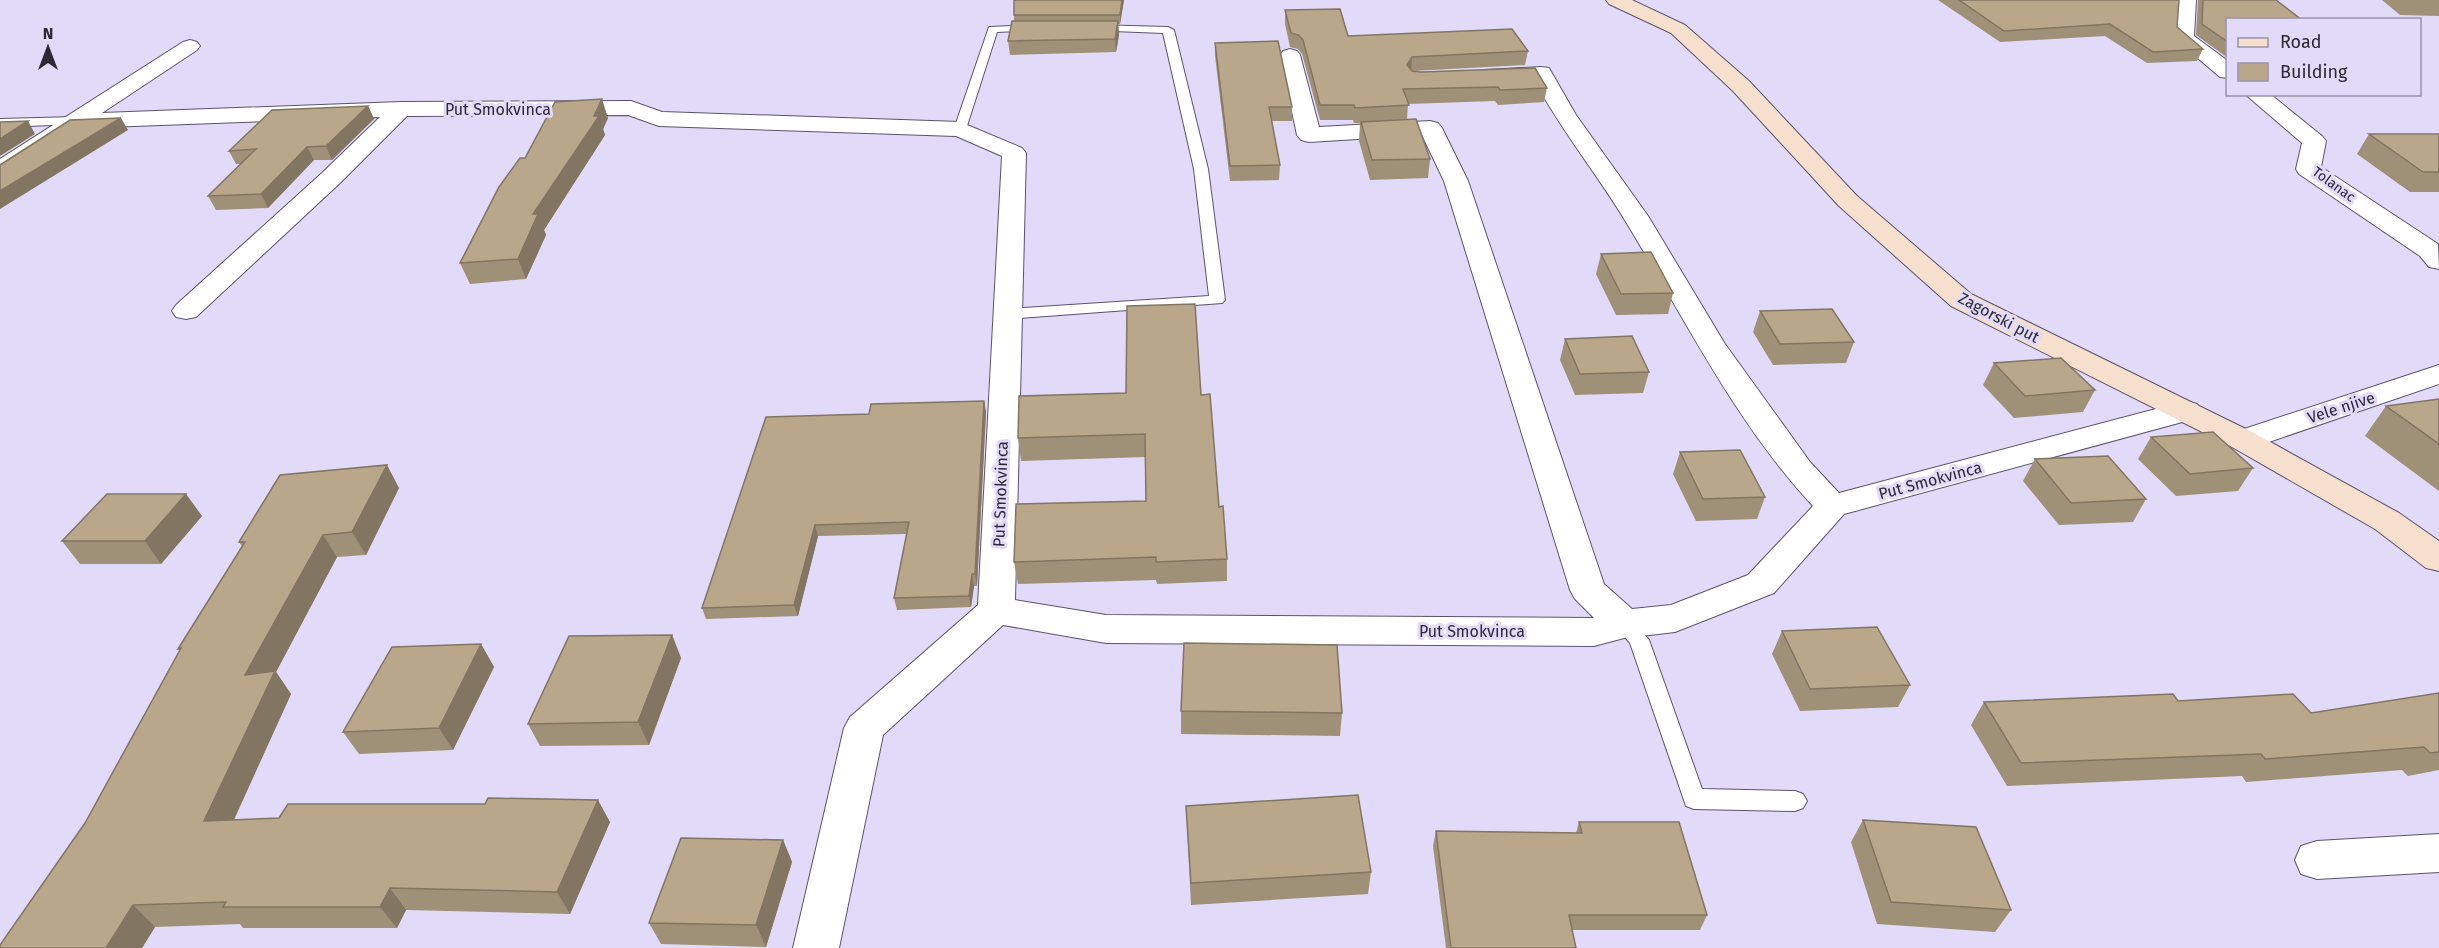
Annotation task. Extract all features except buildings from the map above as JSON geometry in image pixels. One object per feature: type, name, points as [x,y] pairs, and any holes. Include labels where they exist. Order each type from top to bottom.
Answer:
[{"type":"main road","name":"Zagorski put","points":[[1616,0],[1678,29],[1741,86],[1848,201],[1961,300],[2243,440],[2387,521],[2439,559]]},
{"type":"street","points":[[2186,0],[2184,38],[2226,70]]},
{"type":"street","points":[[0,170],[190,46]]},
{"type":"street","points":[[1290,55],[1309,135],[1431,128],[1456,182],[1588,590],[1624,624]]},
{"type":"street","points":[[1474,75],[1540,73],[1565,116],[1635,216],[1711,345],[1798,471],[1832,506]]},
{"type":"street","name":"Tolanac","points":[[2258,96],[2314,141],[2308,169],[2428,250],[2439,261]]},
{"type":"street","name":"Put Smokvinca","points":[[75,121],[401,109],[631,108],[659,119],[960,129],[1014,153],[996,610],[1106,629],[1594,632],[1624,624],[1675,618],[1761,584],[1832,506],[2186,411]]},
{"type":"street","points":[[186,311],[331,178],[401,109]]},
{"type":"street","name":"Vele njive","points":[[2243,440],[2439,374]]},
{"type":"street","points":[[816,948],[864,728],[996,610]]},
{"type":"street","points":[[2316,860],[2439,853]]},
{"type":"lane","points":[[960,129],[993,29],[1052,28]]},
{"type":"lane","points":[[1007,314],[1217,300],[1200,169],[1168,30],[1076,28]]},
{"type":"lane","name":"Put Smokvinca","points":[[0,123],[75,121]]},
{"type":"lane","points":[[1624,624],[1639,640],[1694,800],[1794,801]]}]
